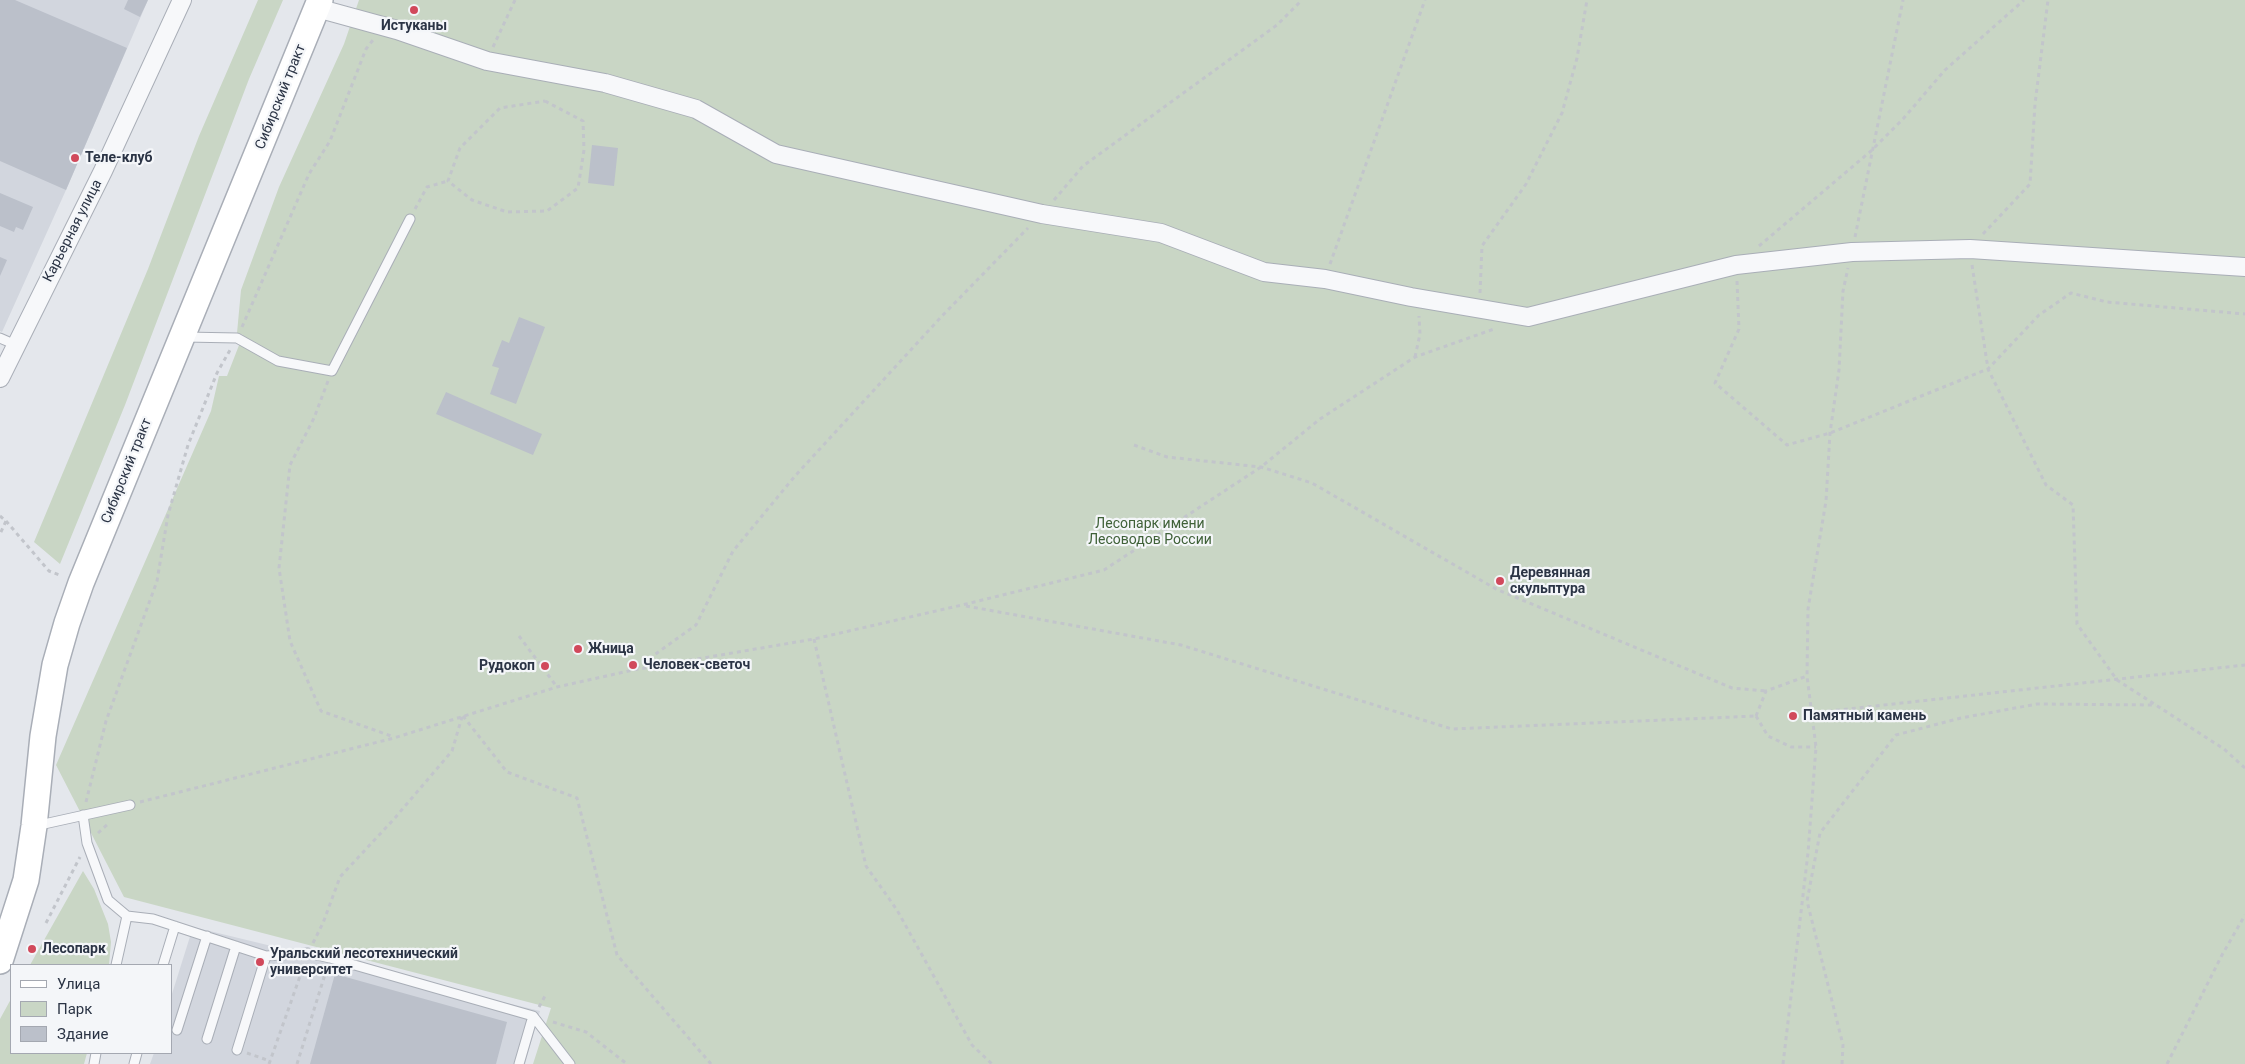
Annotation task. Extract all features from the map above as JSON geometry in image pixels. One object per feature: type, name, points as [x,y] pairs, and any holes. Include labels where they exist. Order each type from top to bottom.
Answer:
[{"type":"main road","name":"Сибирский тракт","points":[[0,961],[26,880],[34,826],[43,736],[55,665],[81,583],[319,4]]},
{"type":"street","name":"Карьерная улица","points":[[0,378],[8,341],[103,171],[182,0]]},
{"type":"street","points":[[319,4],[487,60],[606,83],[696,109],[776,154],[1042,214],[1161,233],[1264,272],[1325,279],[1411,297],[1528,317],[1736,265],[1852,252],[1970,248],[2245,267]]},
{"type":"lane","points":[[182,337],[237,338],[278,361],[332,371],[410,219]]},
{"type":"lane","points":[[34,826],[130,805]]},
{"type":"lane","points":[[83,815],[87,842],[108,900],[127,916],[153,919],[266,956],[308,953],[330,958],[534,1016],[570,1064]]},
{"type":"lane","points":[[116,964],[127,916]]},
{"type":"lane","points":[[163,964],[175,926]]},
{"type":"lane","points":[[177,1030],[207,936]]},
{"type":"lane","points":[[207,1039],[236,946]]},
{"type":"lane","points":[[237,1050],[266,956]]},
{"type":"lane","points":[[518,1064],[534,1016]]},
{"type":"path","points":[[487,60],[515,0]]},
{"type":"path","points":[[634,670],[696,625],[733,551],[795,476],[942,316],[1042,214],[1083,166],[1277,25],[1302,0]]},
{"type":"path","points":[[1325,279],[1425,0]]},
{"type":"path","points":[[1479,309],[1482,246],[1526,184],[1562,113],[1577,58],[1587,0]]},
{"type":"path","points":[[1783,1064],[1808,853],[1816,748],[1807,676],[1808,609],[1826,501],[1830,433],[1839,370],[1843,290],[1903,0]]},
{"type":"path","points":[[2024,0],[1945,70],[1903,119],[1871,150],[1736,265],[1739,329],[1715,383],[1787,445],[1830,433],[1988,368],[2039,315],[2071,293],[2107,302],[2245,314]]},
{"type":"path","points":[[2048,0],[2035,104],[2030,184],[1970,248],[1988,368],[2046,485],[2073,505],[2077,624],[2117,680],[2224,749],[2245,768]]},
{"type":"path","points":[[83,815],[106,721],[158,581],[168,515],[188,445],[217,373],[237,338],[309,174],[330,141],[366,49],[378,34],[397,30]]},
{"type":"path","points":[[545,101],[583,121],[584,150],[578,188],[547,210],[507,212],[472,200],[448,181],[460,148],[500,108],[545,101]]},
{"type":"path","points":[[410,219],[427,187],[448,181]]},
{"type":"path","points":[[1411,297],[1419,315],[1420,334],[1415,358]]},
{"type":"path","points":[[130,805],[394,738],[557,686],[634,670],[814,639],[1104,570],[1261,467],[1320,419],[1415,358],[1528,317]]},
{"type":"path","points":[[332,371],[314,418],[290,466],[280,568],[290,641],[321,711],[394,738]]},
{"type":"path","points":[[1134,445],[1167,457],[1261,467],[1312,483],[1496,589],[1732,688],[1766,691],[1807,676]]},
{"type":"path","points":[[0,516],[49,571],[81,583]]},
{"type":"path","points":[[0,534],[6,521]]},
{"type":"path","points":[[962,605],[1181,645],[1452,729],[1756,716]]},
{"type":"path","points":[[519,636],[557,686]]},
{"type":"path","points":[[814,639],[866,866],[897,910],[972,1045],[992,1064]]},
{"type":"path","points":[[1812,714],[2245,665]]},
{"type":"path","points":[[1756,716],[1766,691]]},
{"type":"path","points":[[1842,1064],[1843,1045],[1807,901],[1820,833],[1896,735],[1962,718],[2037,704],[2157,705]]},
{"type":"path","points":[[269,1064],[308,953],[323,923],[340,877],[394,819],[452,751],[463,716]]},
{"type":"path","points":[[463,716],[507,772],[578,798],[617,955],[711,1064]]},
{"type":"path","points":[[1756,716],[1768,736],[1791,748],[1816,748]]},
{"type":"path","points":[[2167,1064],[2222,955],[2245,915]]},
{"type":"path","points":[[297,1064],[330,958]]},
{"type":"path","points":[[534,1016],[586,1032],[627,1064]]},
{"type":"shaded area","points":[[0,0],[148,0],[2,332],[0,331]]},
{"type":"shaded area","name":"Уральский лесотехнический университет","points":[[193,927],[540,1011],[525,1064],[150,1064],[154,1054],[172,1054],[172,994]]},
{"type":"green space","points":[[258,0],[283,0],[249,79],[125,405],[60,564],[34,542],[148,269],[199,136]]},
{"type":"green space","name":"Лесопарк имени Лесоводов России","points":[[359,0],[2245,0],[2245,1064],[533,1064],[551,1008],[124,897],[56,765],[211,411],[219,376],[227,376],[243,335],[237,333],[241,290],[279,187],[344,44]]},
{"type":"green space","points":[[83,871],[94,889],[108,924],[111,942],[109,964],[31,964]]},
{"type":"green space","points":[[10,1001],[10,1054],[87,1054],[84,1064],[0,1064],[0,1019]]},
{"type":"building","points":[[0,0],[15,0],[127,48],[66,190],[0,161]]},
{"type":"building","points":[[128,0],[148,0],[140,17],[124,9]]},
{"type":"building","points":[[592,145],[618,148],[614,186],[588,183]]},
{"type":"building","points":[[0,193],[33,207],[23,230],[16,227],[14,232],[0,226]]},
{"type":"building","points":[[0,257],[7,260],[0,276]]},
{"type":"building","points":[[519,317],[545,327],[516,404],[490,394],[499,368],[492,366],[502,340],[509,343]]},
{"type":"building","points":[[446,392],[542,434],[533,455],[436,414]]},
{"type":"building","points":[[335,974],[507,1022],[496,1064],[310,1064]]},
{"type":"place","name":"Истуканы","points":[[414,10]]},
{"type":"place","name":"Теле-клуб","points":[[75,158]]},
{"type":"place","name":"Деревянная скульптура","points":[[1500,581]]},
{"type":"place","name":"Жница","points":[[578,649]]},
{"type":"place","name":"Человек-светоч","points":[[633,665]]},
{"type":"place","name":"Рудокоп","points":[[545,666]]},
{"type":"place","name":"Памятный камень","points":[[1793,716]]},
{"type":"place","name":"Лесопарк","points":[[32,949]]},
{"type":"place","name":"Уральский лесотехнический университет","points":[[260,962]]}]
